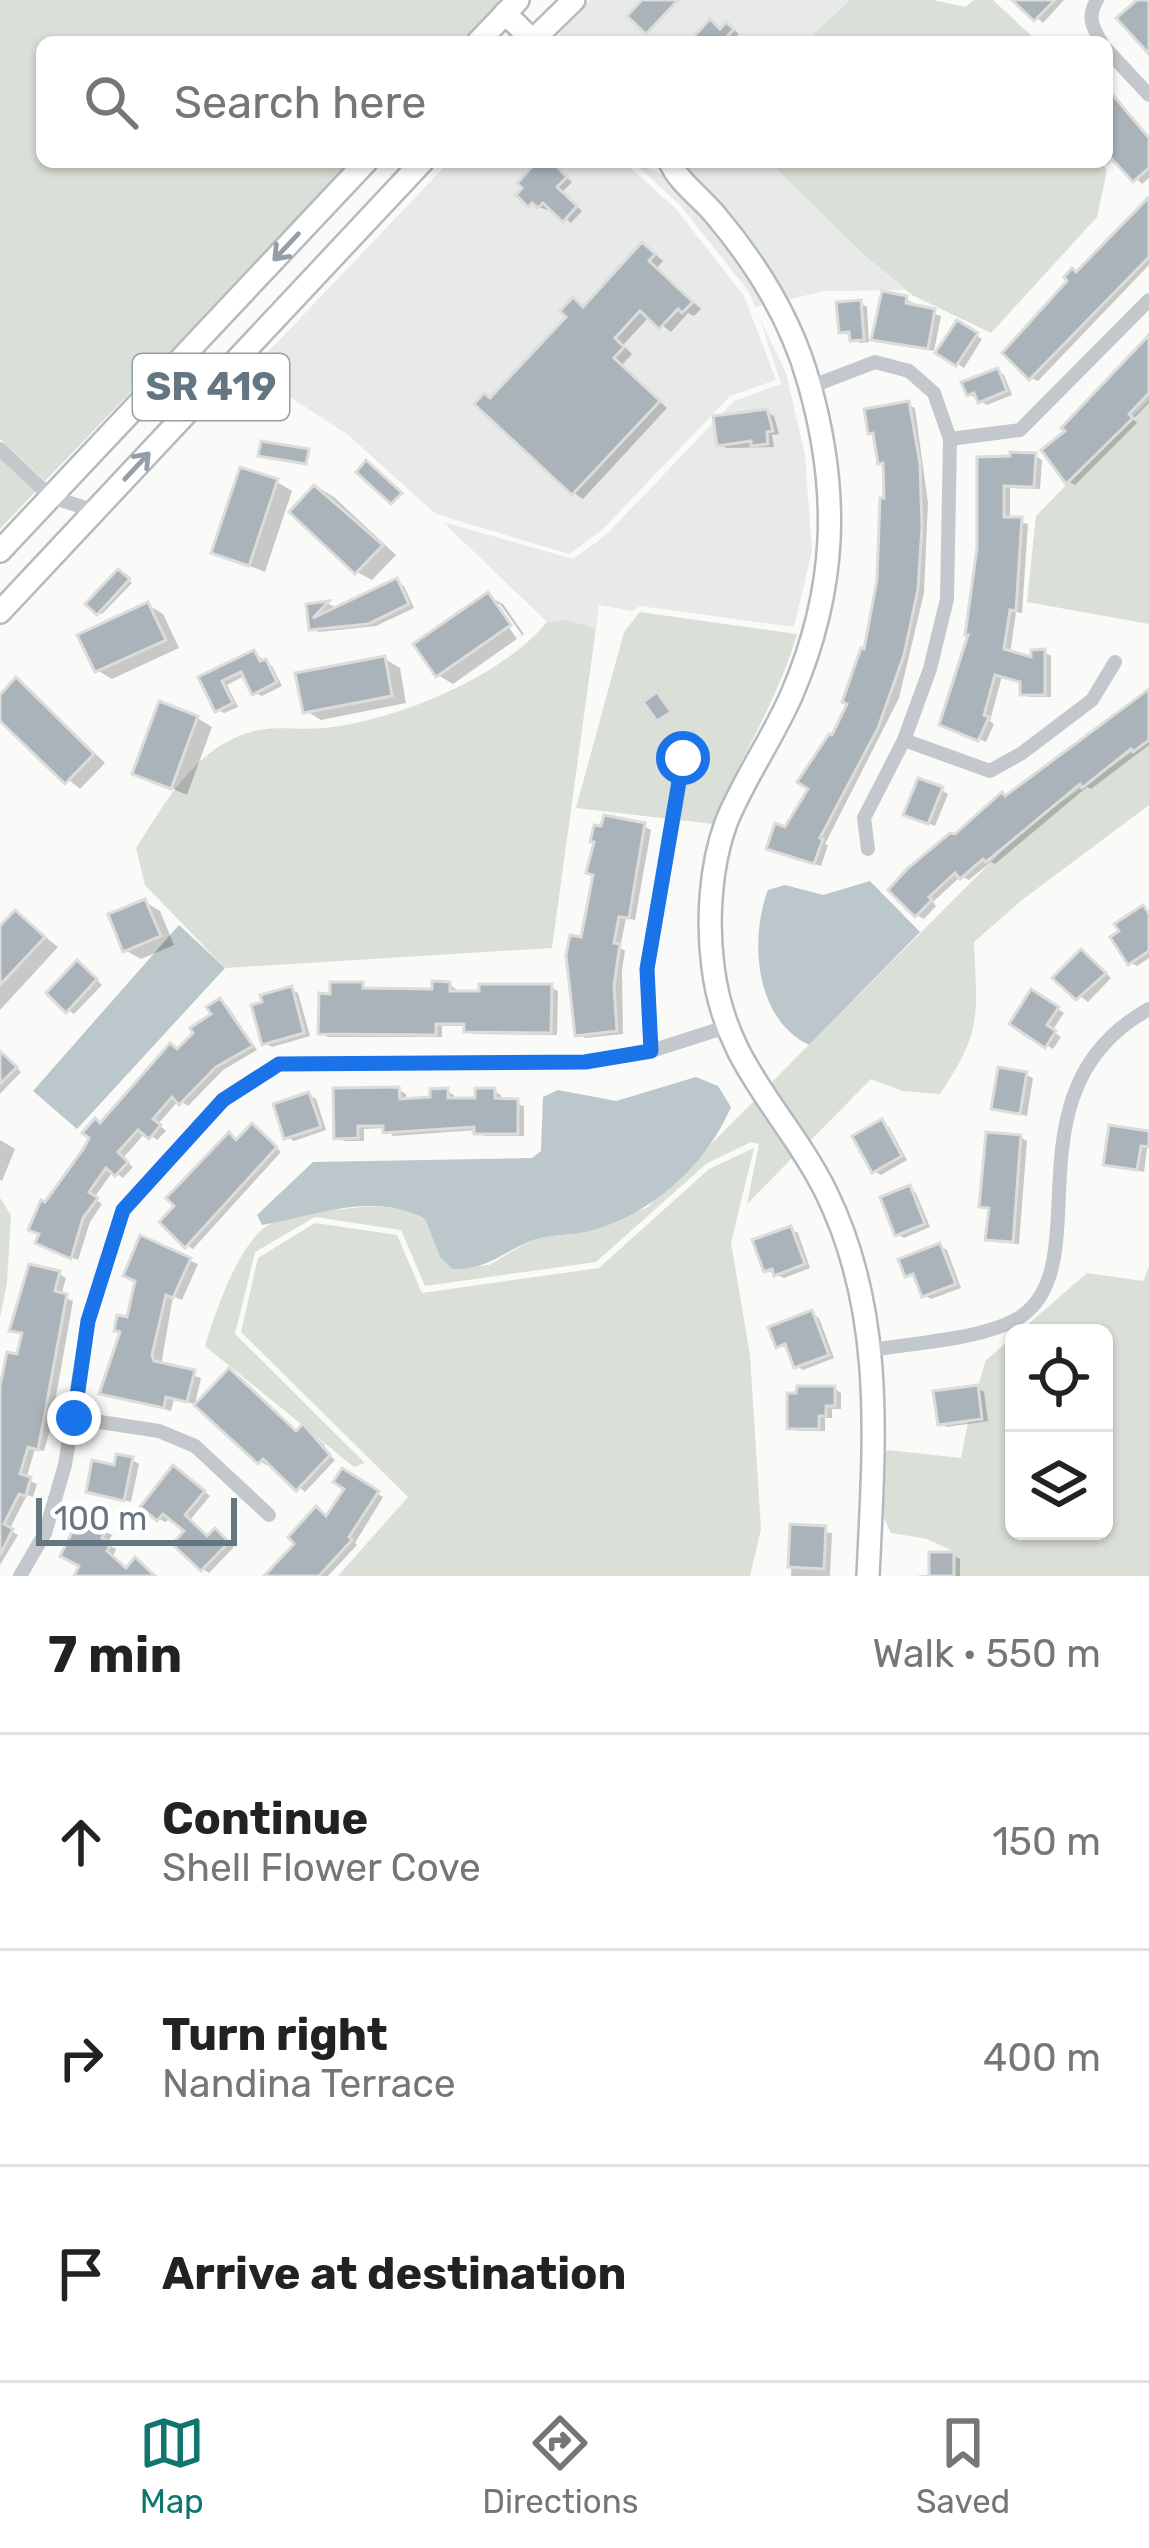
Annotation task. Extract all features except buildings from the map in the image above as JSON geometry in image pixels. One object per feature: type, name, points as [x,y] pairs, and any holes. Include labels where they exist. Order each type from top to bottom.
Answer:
[{"type":"street","points":[[543,36],[574,0]]},
{"type":"street","points":[[1097,0],[1091,24],[1098,36]]},
{"type":"street","points":[[484,36],[512,7],[535,36]]},
{"type":"street","points":[[1113,56],[1149,95]]},
{"type":"street","name":"SR 419","points":[[0,551],[360,168]]},
{"type":"street","name":"SR 419","points":[[0,612],[416,168]]},
{"type":"street","points":[[674,168],[753,263],[789,329],[810,387],[832,505],[831,548],[809,648],[791,697],[725,826],[710,925],[713,969],[726,1028],[751,1079],[810,1163],[840,1223],[859,1279],[871,1350],[875,1415],[868,1576]]},
{"type":"street","points":[[950,439],[1020,430],[1149,300]]},
{"type":"street","points":[[810,387],[874,362],[909,371],[934,393],[950,439],[947,599],[930,669],[904,740],[864,818],[868,849]]},
{"type":"street","points":[[0,449],[51,497],[95,511]]},
{"type":"street","points":[[904,740],[990,771],[1092,700],[1115,662]]},
{"type":"street","points":[[651,1051],[647,969],[683,758]]},
{"type":"street","points":[[871,1350],[989,1330],[1023,1316],[1043,1292],[1052,1266],[1067,1110],[1106,1042],[1149,1009]]},
{"type":"street","points":[[20,1576],[45,1533],[74,1418],[88,1321],[123,1210],[223,1100],[279,1064],[585,1062],[651,1051],[726,1028]]},
{"type":"street","points":[[74,1418],[158,1431],[195,1446],[268,1515]]},
{"type":"shaded area","points":[[0,0],[500,0],[467,36],[36,36],[36,168],[347,168],[45,481],[0,439]]},
{"type":"shaded area","points":[[590,0],[850,0],[811,36],[558,35]]},
{"type":"shaded area","points":[[850,0],[933,0],[965,7],[974,0],[993,0],[1032,36],[811,36]]},
{"type":"shaded area","points":[[443,168],[631,168],[676,209],[744,296],[776,380],[730,396],[601,531],[569,554],[436,514],[348,435],[250,371]]},
{"type":"shaded area","points":[[640,168],[669,177],[710,219],[769,304],[755,307],[749,292],[680,205]]},
{"type":"shaded area","points":[[682,168],[776,168],[905,290],[824,291],[782,301]]},
{"type":"shaded area","points":[[776,168],[1107,170],[1097,217],[991,333],[912,295]]},
{"type":"shaded area","points":[[760,319],[786,373],[805,455],[812,551],[794,627],[640,606],[632,611],[599,605],[596,628],[566,620],[547,622],[443,522],[573,559],[606,535],[734,401],[781,384]]},
{"type":"shaded area","points":[[1149,400],[1149,624],[1027,602],[1036,516]]},
{"type":"shaded area","points":[[0,458],[36,491],[0,529]]},
{"type":"shaded area","points":[[640,612],[797,634],[780,683],[713,824],[576,808],[624,632]]},
{"type":"shaded area","points":[[566,620],[596,628],[552,948],[225,968],[145,885],[136,848],[185,776],[225,743],[254,731],[360,722],[419,704],[505,660],[547,622]]},
{"type":"shaded area","points":[[1149,740],[1149,805],[974,942],[974,1021],[964,1054],[940,1094],[902,1091],[871,1079],[807,1144],[766,1088],[1027,826]]},
{"type":"shaded area","points":[[870,881],[920,932],[809,1045],[777,1017],[761,976],[759,932],[768,890],[785,885],[823,895]]},
{"type":"shaded area","points":[[179,925],[225,968],[77,1129],[33,1091]]},
{"type":"shaded area","points":[[696,1077],[718,1086],[731,1107],[706,1150],[653,1201],[586,1232],[537,1239],[484,1264],[452,1269],[440,1257],[425,1219],[405,1211],[344,1208],[262,1225],[257,1215],[313,1162],[532,1158],[541,1151],[543,1097],[558,1090],[616,1101]]},
{"type":"shaded area","points":[[757,1098],[796,1154],[747,1204],[759,1144],[751,1142],[706,1164],[596,1262],[425,1286],[401,1230],[315,1217],[255,1252],[235,1334],[365,1463],[354,1467],[205,1346],[238,1261],[259,1233],[278,1220],[326,1211],[395,1208],[425,1219],[440,1257],[452,1269],[489,1265],[535,1238],[582,1233],[648,1207]]},
{"type":"shaded area","points":[[754,1148],[731,1243],[750,1355],[761,1529],[750,1576],[338,1576],[408,1497],[241,1332],[258,1258],[315,1223],[397,1235],[422,1293],[599,1268],[709,1169]]},
{"type":"shaded area","points":[[0,1198],[11,1215],[0,1318]]},
{"type":"shaded area","points":[[1149,1267],[1149,1576],[953,1576],[953,1551],[927,1539],[891,1533],[880,1492],[887,1450],[961,1458],[986,1360],[1005,1344],[1005,1540],[1113,1540],[1113,1324],[1028,1324],[1087,1273],[1143,1281]]},
{"type":"route","points":[[74,1418],[88,1321],[123,1210],[223,1100],[279,1064],[585,1062],[651,1051],[647,969],[683,758]]}]
